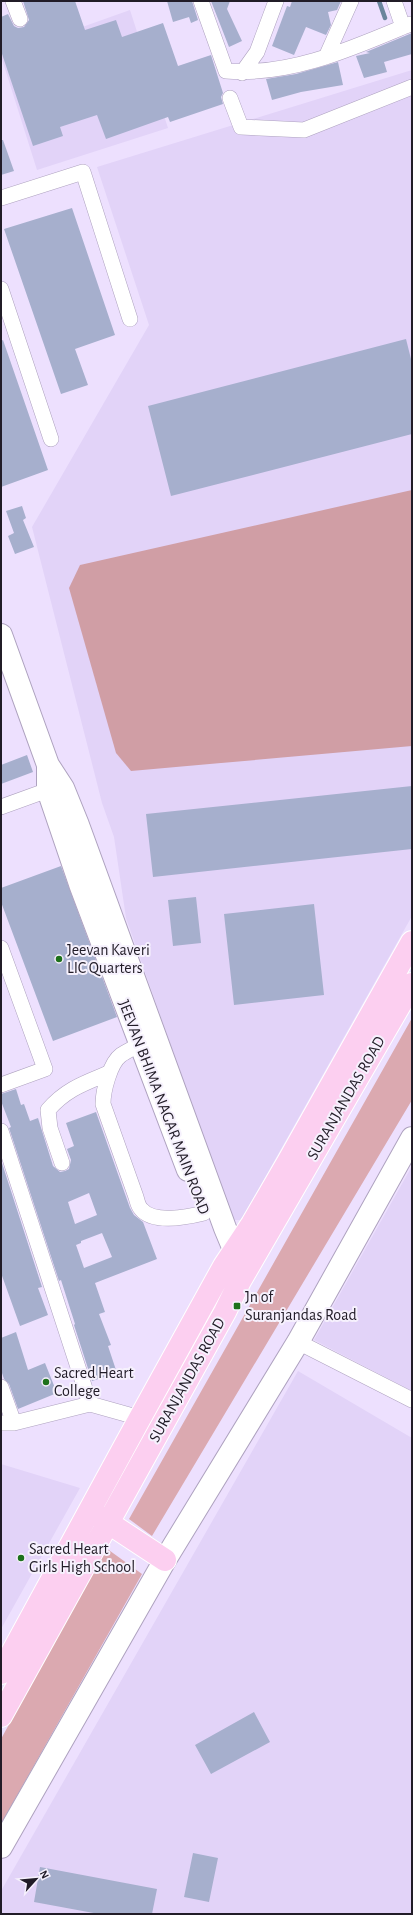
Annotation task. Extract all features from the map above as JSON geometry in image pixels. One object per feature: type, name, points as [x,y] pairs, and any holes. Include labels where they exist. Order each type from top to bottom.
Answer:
[{"type":"main road","name":"JEEVAN BHIMA NAGAR MAIN ROAD","points":[[1,635],[48,765],[80,884],[204,1213],[237,1267]]},
{"type":"main road","name":"JEEVAN BHIMA NAGAR MAIN ROAD","points":[[55,789],[237,1267]]},
{"type":"main road","name":"SURANJANDAS ROAD","points":[[1,1673],[107,1523],[225,1312],[237,1267],[288,1162],[412,942]]},
{"type":"main road","name":"SURANJANDAS ROAD","points":[[1,1716],[14,1656],[140,1418],[237,1267],[412,984]]},
{"type":"main road","points":[[1,1847],[165,1560],[298,1342],[412,1138]]},
{"type":"main road","points":[[90,1510],[107,1523],[165,1560]]},
{"type":"street","points":[[13,1],[20,19]]},
{"type":"street","points":[[201,1],[226,71],[242,73],[297,67],[362,44],[407,25],[394,1]]},
{"type":"street","points":[[242,73],[257,52],[276,1]]},
{"type":"street","points":[[326,57],[351,1]]},
{"type":"street","points":[[230,98],[241,127],[304,130],[412,87]]},
{"type":"street","points":[[1,198],[83,172],[130,319]]},
{"type":"street","points":[[1,289],[51,439]]},
{"type":"street","points":[[1,807],[55,789]]},
{"type":"street","points":[[1,948],[45,1069],[1,1085]]},
{"type":"street","points":[[140,1044],[120,1056],[109,1073],[103,1104],[140,1208],[152,1216],[185,1218],[204,1213]]},
{"type":"street","points":[[62,1163],[50,1128],[48,1110],[59,1096],[80,1085],[109,1073]]},
{"type":"street","points":[[1,1131],[90,1404]]},
{"type":"street","points":[[298,1342],[412,1400]]},
{"type":"street","points":[[1,1387],[7,1423],[90,1404],[140,1418]]},
{"type":"shaded area","points":[[130,10],[168,128],[37,170],[1,56]]},
{"type":"shaded area","points":[[412,70],[412,916],[241,1220],[232,1220],[126,918],[114,837],[102,803],[32,527],[149,325],[97,167]]},
{"type":"shaded area","points":[[412,490],[412,746],[131,771],[116,753],[69,588],[80,565]]},
{"type":"shaded area","points":[[412,1018],[412,1100],[152,1536],[129,1519]]},
{"type":"shaded area","points":[[412,1166],[412,1391],[314,1340]]},
{"type":"shaded area","points":[[298,1371],[412,1438],[412,1914],[1,1914],[1,1891]]},
{"type":"shaded area","name":"Sacred Heart Girls High School","points":[[1,1464],[80,1488],[1,1629]]},
{"type":"shaded area","points":[[106,1548],[142,1574],[1,1824],[1,1739]]},
{"type":"building","points":[[23,1],[75,1],[85,30],[116,20],[122,37],[163,23],[178,66],[211,55],[223,93],[221,97],[223,104],[170,122],[168,117],[106,139],[97,115],[60,127],[63,136],[33,146],[1,51],[1,17],[8,14],[14,26],[18,28],[24,27],[29,20]]},
{"type":"building","points":[[167,1],[192,1],[198,20],[191,23],[189,17],[173,22]]},
{"type":"building","points":[[211,1],[230,1],[227,9],[242,41],[229,47]]},
{"type":"building","points":[[292,1],[341,1],[337,10],[328,12],[331,25],[326,35],[306,27],[294,55],[272,46],[287,6],[290,7]]},
{"type":"building","points":[[412,33],[412,54],[384,62],[387,72],[364,78],[356,56],[370,53],[366,52]]},
{"type":"building","points":[[338,62],[343,85],[301,92],[272,100],[266,79],[296,74]]},
{"type":"building","points":[[1,140],[3,140],[14,171],[1,175]]},
{"type":"building","points":[[72,208],[115,335],[75,349],[88,385],[61,394],[4,229]]},
{"type":"building","points":[[406,339],[412,363],[412,434],[171,496],[148,406]]},
{"type":"building","points":[[3,340],[48,470],[1,487],[1,341]]},
{"type":"building","points":[[22,506],[26,518],[23,520],[34,547],[15,554],[8,536],[14,533],[6,511]]},
{"type":"building","points":[[27,755],[33,772],[1,784],[1,765]]},
{"type":"building","points":[[412,786],[412,849],[153,877],[146,814]]},
{"type":"building","name":"Jeevan Kaveri LIC Quarters","points":[[61,866],[117,1017],[53,1041],[1,902],[1,888]]},
{"type":"building","points":[[196,897],[201,943],[173,946],[168,900]]},
{"type":"building","points":[[314,904],[324,995],[234,1005],[224,914]]},
{"type":"building","points":[[16,1089],[21,1105],[24,1104],[30,1121],[38,1118],[53,1166],[60,1172],[69,1169],[71,1160],[67,1149],[74,1146],[66,1123],[96,1112],[130,1208],[134,1215],[143,1222],[157,1259],[95,1283],[105,1312],[99,1314],[111,1345],[108,1346],[117,1373],[92,1381],[61,1280],[59,1281],[9,1128],[11,1127],[1,1101],[1,1094]],"holes":[[[89,1193],[97,1215],[75,1224],[68,1202]],[[102,1233],[112,1257],[84,1268],[76,1245],[81,1243],[81,1241]]]},
{"type":"building","points":[[1,1160],[42,1287],[38,1288],[48,1315],[20,1326],[1,1273]]},
{"type":"building","points":[[16,1332],[28,1370],[45,1363],[57,1393],[18,1409],[9,1384],[4,1379],[1,1370],[1,1338]]},
{"type":"building","points":[[254,1712],[270,1742],[211,1774],[195,1745]]},
{"type":"building","points":[[193,1853],[218,1858],[209,1902],[184,1897]]},
{"type":"building","points":[[40,1867],[157,1889],[152,1914],[99,1914],[34,1902]]},
{"type":"waterway","points":[[379,1],[385,18]]},
{"type":"place","name":"Jeevan Kaveri LIC Quarters","points":[[59,959]]},
{"type":"place","name":"Jn of Suranjandas Road","points":[[237,1306]]},
{"type":"place","name":"Sacred Heart College","points":[[46,1382]]},
{"type":"place","name":"Sacred Heart Girls High School","points":[[21,1558]]}]
